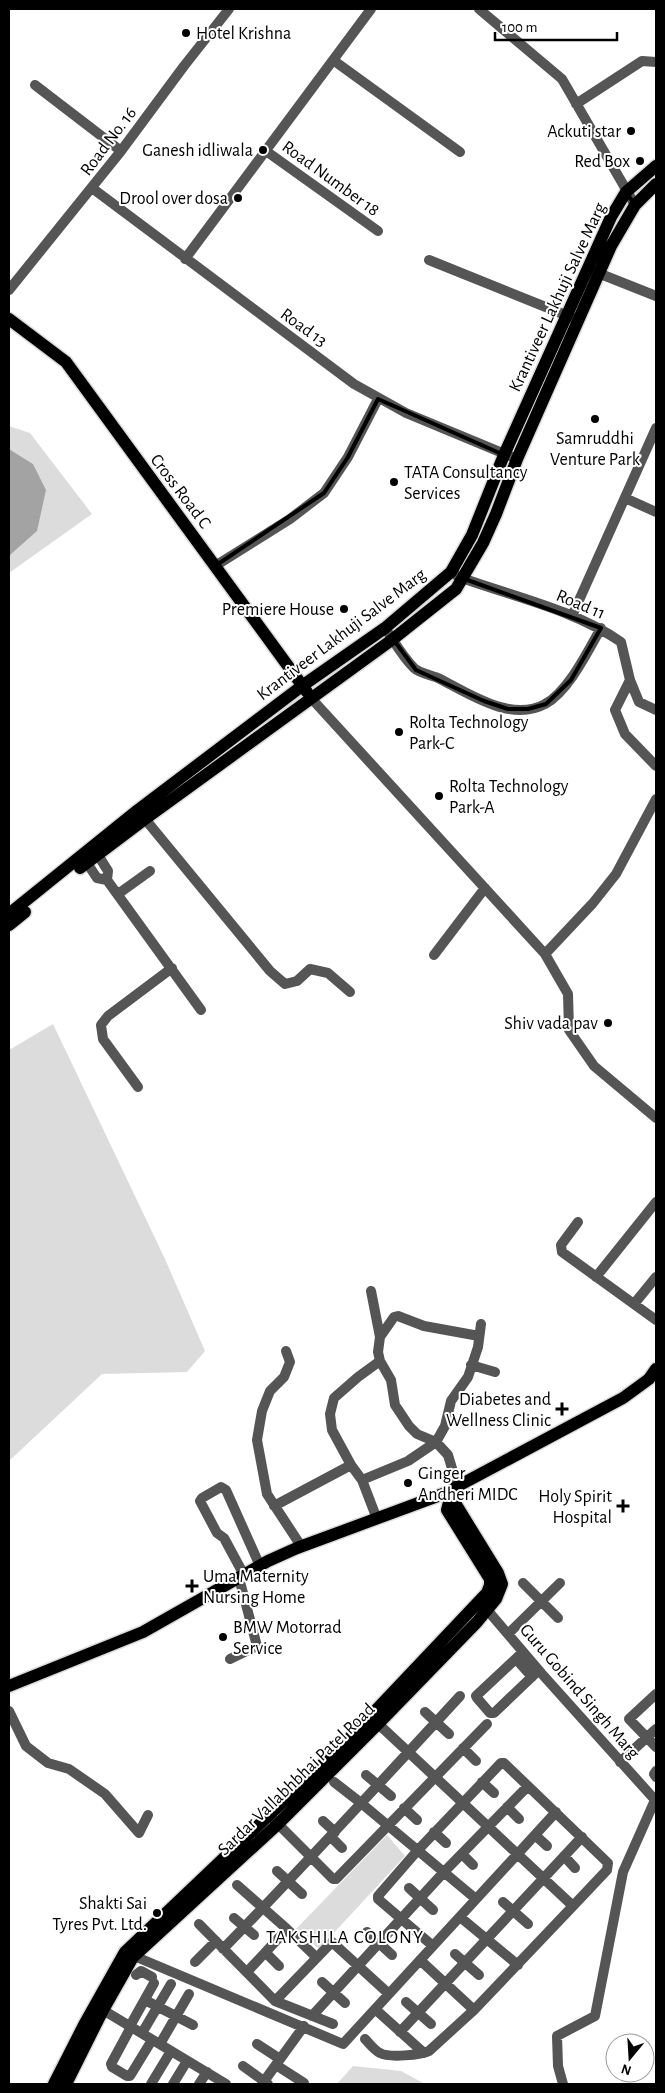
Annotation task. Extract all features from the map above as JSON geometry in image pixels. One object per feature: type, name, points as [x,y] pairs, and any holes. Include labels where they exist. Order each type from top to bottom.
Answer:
[{"type":"main road","name":"Krantiveer Lakhuji Salve Marg","points":[[9,914],[138,810],[302,686],[457,575],[496,514],[573,318],[594,271],[611,216],[626,192],[656,166]]},
{"type":"main road","name":"Krantiveer Lakhuji Salve Marg","points":[[594,271],[635,205],[656,184]]},
{"type":"main road","name":"Krantiveer Lakhuji Salve Marg","points":[[9,925],[145,819],[393,639],[456,589],[457,575],[504,455],[573,318]]},
{"type":"main road","name":"Cross Road C","points":[[9,319],[66,362],[311,698]]},
{"type":"main road","points":[[9,1686],[143,1632],[241,1576],[300,1546],[377,1518],[446,1498],[457,1486],[623,1398],[649,1379],[656,1369]]},
{"type":"main road","name":"Sardar Vallabhbhai Patel Road","points":[[54,2084],[129,1954],[274,1820],[374,1720],[466,1634],[483,1605],[496,1598],[502,1584],[455,1503],[446,1498]]},
{"type":"main road","name":"Sardar Vallabhbhai Patel Road","points":[[66,2084],[99,2007]]},
{"type":"street","name":"Road No. 16","points":[[9,290],[92,188],[184,66],[230,9]]},
{"type":"street","points":[[185,259],[371,9]]},
{"type":"street","points":[[479,9],[562,79],[635,205]]},
{"type":"street","points":[[334,60],[460,152]]},
{"type":"street","points":[[576,104],[642,62],[656,62]]},
{"type":"street","points":[[35,85],[121,151]]},
{"type":"street","name":"Road Number 18","points":[[266,151],[378,232]]},
{"type":"street","name":"Road 13","points":[[92,188],[354,384],[406,413],[517,459]]},
{"type":"street","points":[[429,260],[573,318]]},
{"type":"street","points":[[594,271],[656,296]]},
{"type":"street","points":[[215,566],[290,518],[324,493],[348,457],[378,399]]},
{"type":"street","points":[[572,616],[656,428]]},
{"type":"street","points":[[625,498],[656,512]]},
{"type":"street","name":"Road 11","points":[[457,575],[601,628],[621,642],[630,680],[639,702],[656,710]]},
{"type":"street","points":[[385,628],[416,670],[427,673],[484,701],[508,709],[528,710],[546,704],[571,680],[601,628]]},
{"type":"street","points":[[630,680],[615,710],[625,734],[656,766]]},
{"type":"street","points":[[311,698],[545,954],[568,994],[569,1030],[594,1066],[656,1118]]},
{"type":"street","points":[[545,954],[593,903],[616,874],[656,798]]},
{"type":"street","points":[[145,819],[270,970],[285,984],[297,981],[310,970],[328,973],[350,992]]},
{"type":"street","points":[[98,855],[108,871],[107,880]]},
{"type":"street","points":[[87,863],[97,878],[107,880],[118,894],[201,1010]]},
{"type":"street","points":[[118,894],[150,871]]},
{"type":"street","points":[[434,955],[485,888]]},
{"type":"street","points":[[138,1087],[103,1040],[101,1025],[108,1016],[172,968]]},
{"type":"street","points":[[596,1277],[656,1202]]},
{"type":"street","points":[[578,1222],[560,1249],[656,1320]]},
{"type":"street","points":[[634,1304],[656,1277]]},
{"type":"street","points":[[372,1291],[380,1336],[378,1352],[380,1361],[391,1380],[395,1405],[409,1426],[417,1434],[436,1442],[448,1455],[457,1486]]},
{"type":"street","points":[[380,1336],[394,1317],[398,1316],[424,1326],[479,1336]]},
{"type":"street","points":[[362,1480],[408,1461],[436,1442],[445,1426],[451,1401],[468,1377],[481,1324]]},
{"type":"street","points":[[286,1351],[290,1362],[284,1377],[270,1391],[262,1411],[257,1440],[267,1494],[300,1546]]},
{"type":"street","points":[[377,1518],[362,1480],[351,1465],[332,1430],[330,1414],[334,1398],[380,1361]]},
{"type":"street","points":[[472,1365],[495,1372]]},
{"type":"street","points":[[274,1506],[351,1465]]},
{"type":"street","points":[[230,1659],[257,1646],[241,1576],[224,1538],[217,1534],[200,1501],[202,1498],[221,1487],[226,1490],[260,1566]]},
{"type":"street","points":[[508,1634],[560,1582]]},
{"type":"street","points":[[523,1583],[558,1618]]},
{"type":"street","name":"Guru Gobind Singh Marg","points":[[483,1605],[508,1634],[519,1656],[656,1801]]},
{"type":"street","points":[[519,1656],[476,1696],[490,1713],[494,1713],[535,1674]]},
{"type":"street","points":[[656,1694],[630,1719],[656,1747]]},
{"type":"street","points":[[195,1962],[245,1927],[264,1908],[333,1835],[408,1750],[460,1696]]},
{"type":"street","points":[[9,1711],[26,1746],[48,1763],[69,1769],[105,1794],[139,1833],[148,1815]]},
{"type":"street","points":[[425,1712],[449,1734]]},
{"type":"street","points":[[374,1720],[573,1906]]},
{"type":"street","points":[[274,1820],[336,1880],[487,1724]]},
{"type":"street","points":[[620,1762],[656,1729]]},
{"type":"street","points":[[463,1748],[476,1761]]},
{"type":"street","points":[[365,2039],[382,2054],[424,2053],[429,2051],[474,2010],[518,1965],[608,1866],[607,1862],[582,1837],[502,1762],[434,1832],[378,1897],[433,1946]]},
{"type":"street","points":[[656,1771],[654,1774],[656,1777]]},
{"type":"street","points":[[366,1775],[391,1796]]},
{"type":"street","points":[[334,1782],[476,1899]]},
{"type":"street","points":[[482,1782],[494,1792]]},
{"type":"street","points":[[312,2016],[444,1872],[528,1786]]},
{"type":"street","points":[[563,2084],[558,2066],[557,2036],[595,2016],[623,1872],[656,1801]]},
{"type":"street","points":[[507,1807],[519,1819]]},
{"type":"street","points":[[404,1808],[417,1820]]},
{"type":"street","points":[[129,1954],[343,2044],[556,1812]]},
{"type":"street","points":[[323,1821],[342,1848]]},
{"type":"street","points":[[434,1832],[446,1843]]},
{"type":"street","points":[[535,1835],[547,1846]]},
{"type":"street","points":[[400,2032],[582,1837]]},
{"type":"street","points":[[462,1854],[473,1865]]},
{"type":"street","points":[[564,1856],[576,1868]]},
{"type":"street","points":[[277,1871],[302,1894]]},
{"type":"street","points":[[238,1885],[316,1957]]},
{"type":"street","points":[[410,1888],[433,1910]]},
{"type":"street","points":[[503,1902],[528,1924]]},
{"type":"street","points":[[460,1917],[518,1965]]},
{"type":"street","points":[[234,1918],[254,1935]]},
{"type":"street","points":[[199,1924],[275,2001],[332,2024]]},
{"type":"street","points":[[247,1972],[287,1930]]},
{"type":"street","points":[[368,1932],[392,1955]]},
{"type":"street","points":[[275,2001],[332,1942],[389,1994]]},
{"type":"street","points":[[266,1953],[279,1966]]},
{"type":"street","points":[[455,1954],[479,1975]]},
{"type":"street","points":[[420,1960],[474,2010]]},
{"type":"street","points":[[158,1967],[144,2000],[111,2065],[120,2072],[130,2076],[176,2016],[189,1994]]},
{"type":"street","points":[[136,1975],[141,1971],[152,1982]]},
{"type":"street","points":[[322,1982],[345,2003]]},
{"type":"street","points":[[142,2033],[171,1984]]},
{"type":"street","points":[[144,2000],[193,2025]]},
{"type":"street","points":[[406,2002],[431,2024]]},
{"type":"street","points":[[99,2007],[226,2084]]},
{"type":"street","points":[[375,2009],[424,2053]]},
{"type":"street","points":[[244,2066],[265,2083],[304,2026]]},
{"type":"street","points":[[257,2044],[304,2083]]},
{"type":"street","points":[[151,2084],[171,2051]]},
{"type":"street","points":[[172,2084],[187,2061]]},
{"type":"street","points":[[199,2084],[206,2072]]},
{"type":"highlighted area","points":[[626,192],[635,205],[611,246],[496,514],[462,578],[601,628],[571,680],[546,704],[528,709],[508,709],[484,701],[416,670],[393,639],[311,698],[215,566],[324,493],[348,457],[378,399],[504,455]]},
{"type":"shaded area","points":[[9,426],[30,433],[92,514],[9,573],[9,556],[37,531],[33,464],[9,449]]},
{"type":"shaded area","points":[[9,449],[33,464],[46,490],[37,531],[9,556]]},
{"type":"shaded area","points":[[53,1024],[165,1259],[205,1351],[187,1372],[102,1374],[9,1461],[9,1050]]},
{"type":"shaded area","points":[[387,1835],[405,1856],[319,1949],[296,1929]]},
{"type":"shaded area","points":[[353,2066],[401,2071],[425,2084],[337,2084]]},
{"type":"place","name":"Hotel Krishna","points":[[186,33]]},
{"type":"place","name":"Ackuti star","points":[[631,131]]},
{"type":"place","name":"Ganesh idliwala","points":[[263,150]]},
{"type":"place","name":"Red Box","points":[[640,161]]},
{"type":"place","name":"Drool over dosa","points":[[238,198]]},
{"type":"place","name":"Samruddhi Venture Park","points":[[595,419]]},
{"type":"place","name":"TATA Consultancy Services","points":[[394,482]]},
{"type":"place","name":"Premiere House","points":[[344,609]]},
{"type":"place","name":"Rolta Technology Park-C","points":[[399,732]]},
{"type":"place","name":"Rolta Technology Park-A","points":[[439,796]]},
{"type":"place","name":"Shiv vada pav","points":[[608,1023]]},
{"type":"place","name":"Diabetes and Wellness Clinic","points":[[562,1409]]},
{"type":"place","name":"Ginger Andheri MIDC","points":[[408,1483]]},
{"type":"place","name":"Holy Spirit Hospital","points":[[623,1506]]},
{"type":"place","name":"Uma Maternity Nursing Home","points":[[192,1586]]},
{"type":"place","name":"BMW Motorrad Service","points":[[223,1637]]},
{"type":"place","name":"Shakti Sai Tyres Pvt. Ltd.","points":[[157,1913]]},
{"type":"district","name":"TAKSHILA COLONY","points":[[345,1936]]}]
